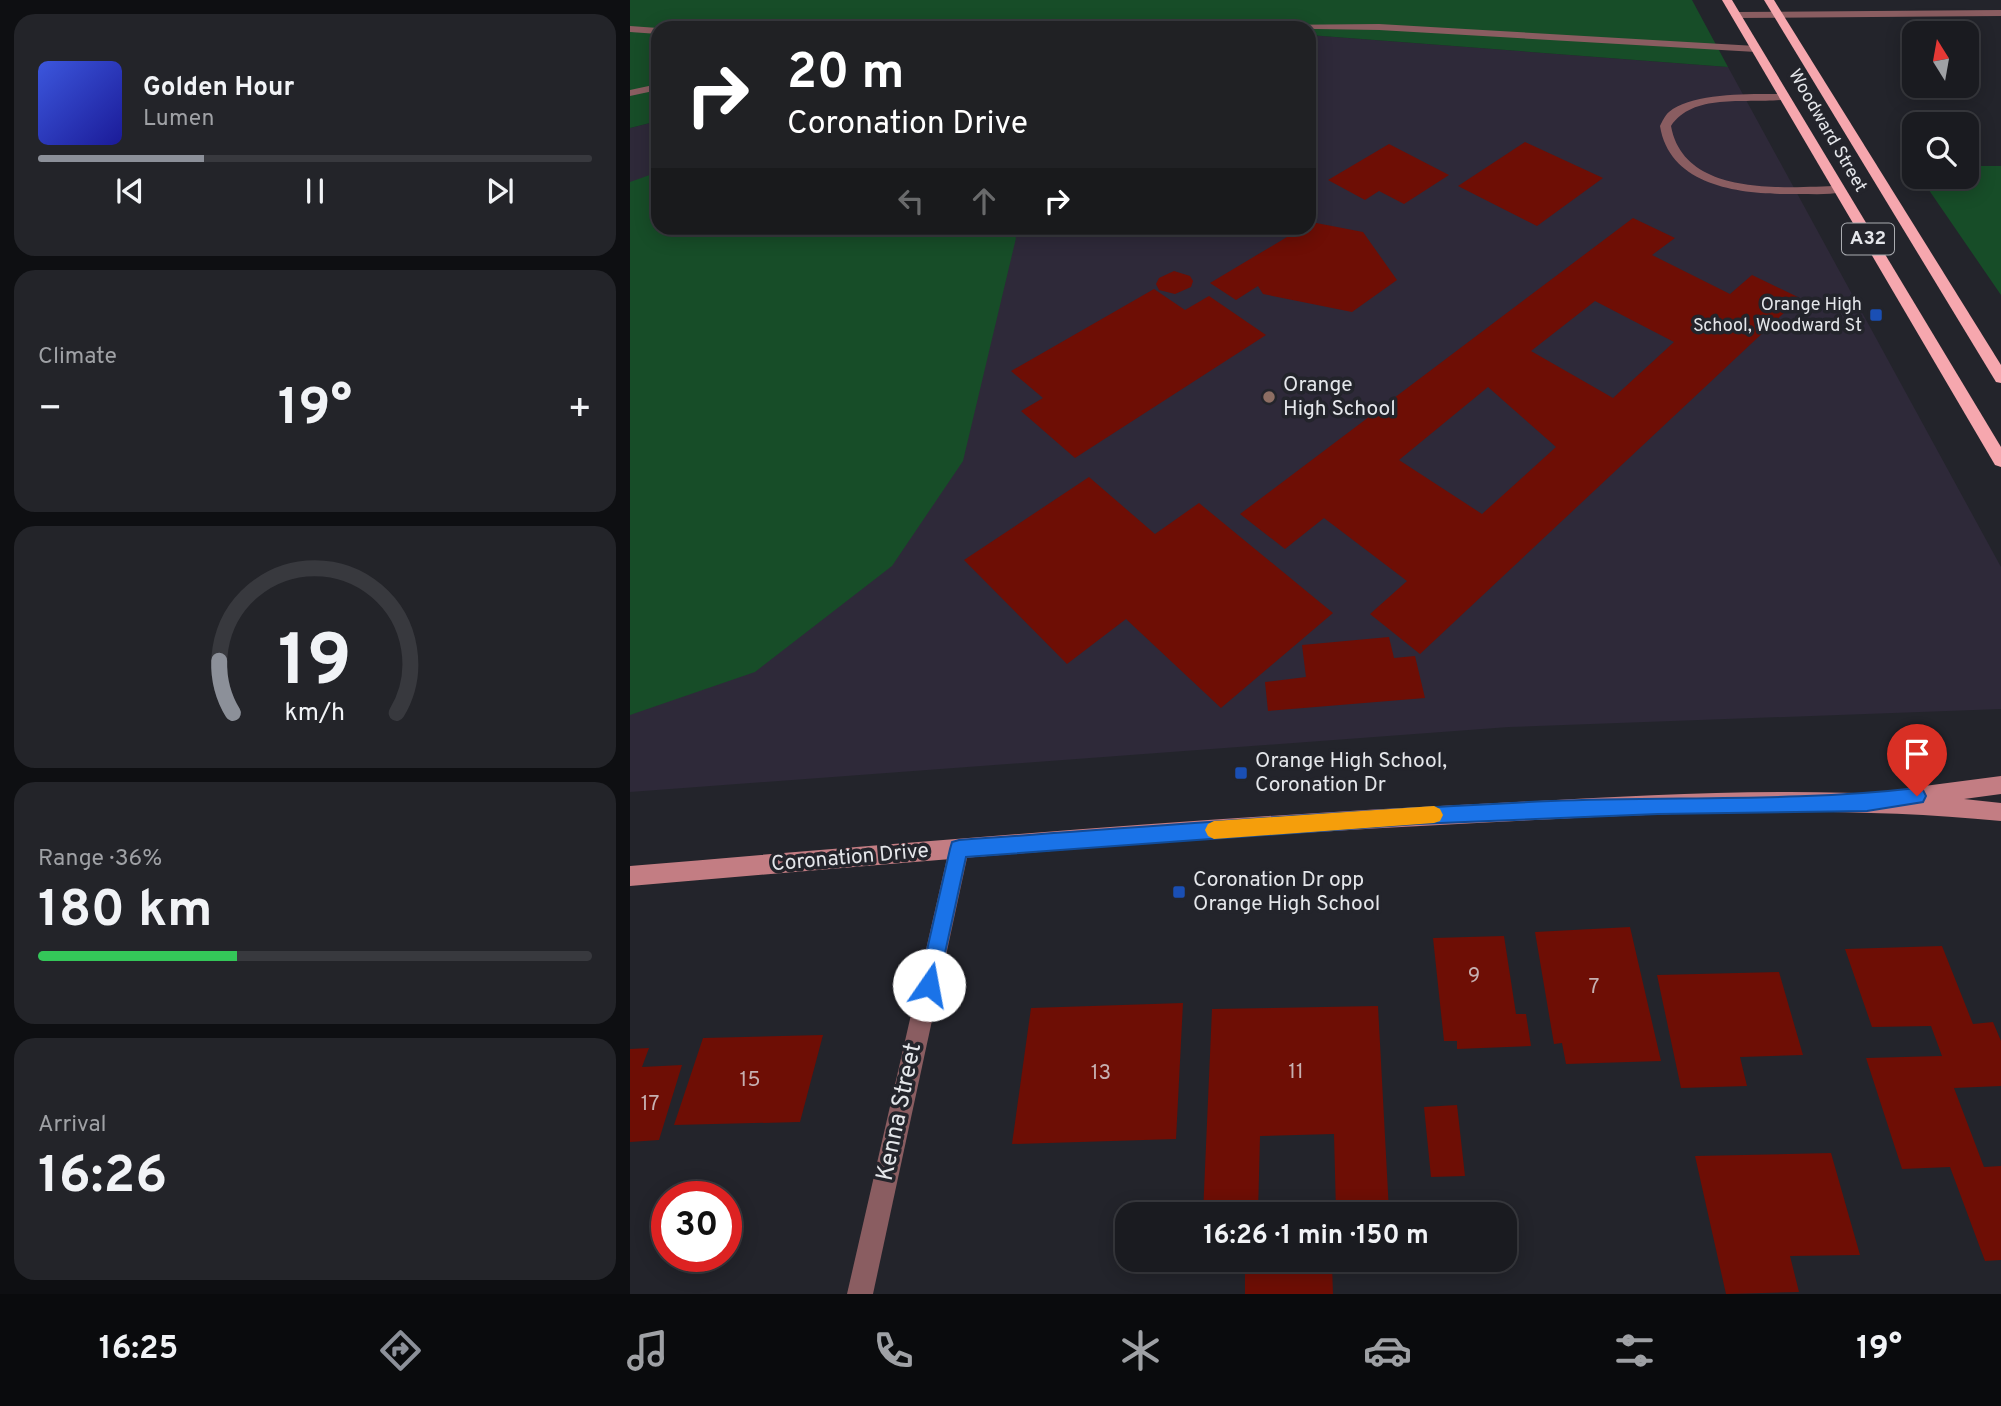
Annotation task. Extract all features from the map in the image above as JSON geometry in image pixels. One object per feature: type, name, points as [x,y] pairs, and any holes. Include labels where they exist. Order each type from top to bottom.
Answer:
[{"type":"highway","name":"Woodward Street","points":[[1727,0],[2001,461]]},
{"type":"highway","name":"Woodward Street","points":[[1769,0],[2001,378]]},
{"type":"main road","name":"Coronation Drive","points":[[1867,802],[2001,785]]},
{"type":"main road","name":"Coronation Drive","points":[[630,876],[1430,815],[1658,805],[1867,802],[2001,813]]},
{"type":"street","points":[[1736,15],[2001,13]]},
{"type":"street","points":[[1316,28],[1379,27],[1756,48]]},
{"type":"street","points":[[630,29],[651,30]]},
{"type":"street","points":[[630,93],[651,88]]},
{"type":"street","points":[[1784,97],[1717,99],[1693,104],[1675,112],[1667,123],[1665,136],[1672,152],[1690,168],[1719,181],[1752,189],[1839,190]]},
{"type":"street","name":"Kenna Street","points":[[860,1294],[959,849]]},
{"type":"shaded area","name":"Orange High School","points":[[1316,36],[1728,67],[2001,567],[2001,709],[1509,727],[630,792],[630,128],[651,123],[651,235],[1316,235]]},
{"type":"green space","points":[[630,0],[1692,0],[1728,67],[1316,36],[1316,21],[651,21],[651,123],[630,128]]},
{"type":"green space","points":[[1979,166],[2001,166],[2001,295],[1928,189],[1979,189]]},
{"type":"green space","points":[[651,174],[651,235],[1014,235],[1016,238],[963,461],[892,566],[755,672],[630,715],[630,182]]},
{"type":"building","points":[[1525,142],[1603,178],[1537,226],[1458,186]]},
{"type":"building","points":[[1389,144],[1449,175],[1404,204],[1379,191],[1365,200],[1328,180]]},
{"type":"building","points":[[1633,218],[1675,238],[1652,255],[1730,294],[1752,275],[1800,298],[1420,654],[1370,614],[1407,581],[1324,518],[1285,549],[1240,514]],"holes":[[[1595,301],[1674,342],[1613,398],[1531,351]],[[1488,387],[1556,447],[1482,514],[1399,460]]]},
{"type":"building","points":[[1316,223],[1363,232],[1397,280],[1352,312],[1263,294],[1258,286],[1236,300],[1210,283],[1290,235],[1316,235]]},
{"type":"building","points":[[1174,271],[1190,276],[1193,281],[1191,287],[1175,294],[1159,290],[1156,284],[1159,278]]},
{"type":"building","points":[[1154,289],[1185,310],[1209,296],[1266,335],[1075,458],[1021,411],[1043,398],[1011,371]]},
{"type":"building","points":[[1089,477],[1155,534],[1199,503],[1333,613],[1221,708],[1126,619],[1067,664],[964,560]]},
{"type":"building","points":[[1389,637],[1394,658],[1415,656],[1425,698],[1268,711],[1265,682],[1306,677],[1302,645]]},
{"type":"building","points":[[1630,927],[1661,1061],[1566,1064],[1562,1043],[1554,1044],[1535,932]]},
{"type":"building","points":[[1504,936],[1516,1014],[1526,1014],[1531,1046],[1457,1049],[1457,1041],[1444,1041],[1433,938]]},
{"type":"building","points":[[1942,946],[1973,1024],[1993,1022],[2001,1041],[2001,1086],[1954,1088],[1984,1167],[2001,1166],[2001,1260],[1985,1261],[1950,1167],[1902,1169],[1866,1058],[1942,1056],[1931,1026],[1872,1027],[1845,949]]},
{"type":"building","points":[[1779,972],[1803,1055],[1740,1057],[1747,1086],[1681,1088],[1657,975]]},
{"type":"building","points":[[1183,1003],[1176,1139],[1012,1144],[1031,1008]]},
{"type":"building","points":[[1378,1006],[1389,1202],[1336,1202],[1334,1134],[1260,1136],[1258,1202],[1204,1202],[1212,1009]]},
{"type":"building","points":[[823,1035],[800,1122],[674,1125],[703,1038]]},
{"type":"building","points":[[649,1048],[642,1067],[682,1065],[659,1140],[630,1142],[630,1049]]},
{"type":"building","points":[[1457,1105],[1465,1176],[1431,1177],[1424,1107]]},
{"type":"building","points":[[1831,1153],[1860,1255],[1790,1256],[1799,1292],[1726,1294],[1695,1156]]},
{"type":"building","points":[[1245,1272],[1332,1272],[1333,1294],[1245,1294]]},
{"type":"slow traffic","points":[[1214,830],[1434,815]]},
{"type":"place","name":"Orange High School, Woodward St","points":[[1876,315]]},
{"type":"place","name":"Orange High School","points":[[1269,397]]},
{"type":"place","name":"Orange High School, Coronation Dr","points":[[1241,773]]},
{"type":"place","name":"Coronation Dr opp Orange High School","points":[[1179,892]]},
{"type":"route","points":[[929,985],[959,849],[1416,816],[1658,805],[1867,802],[1917,796]]}]
